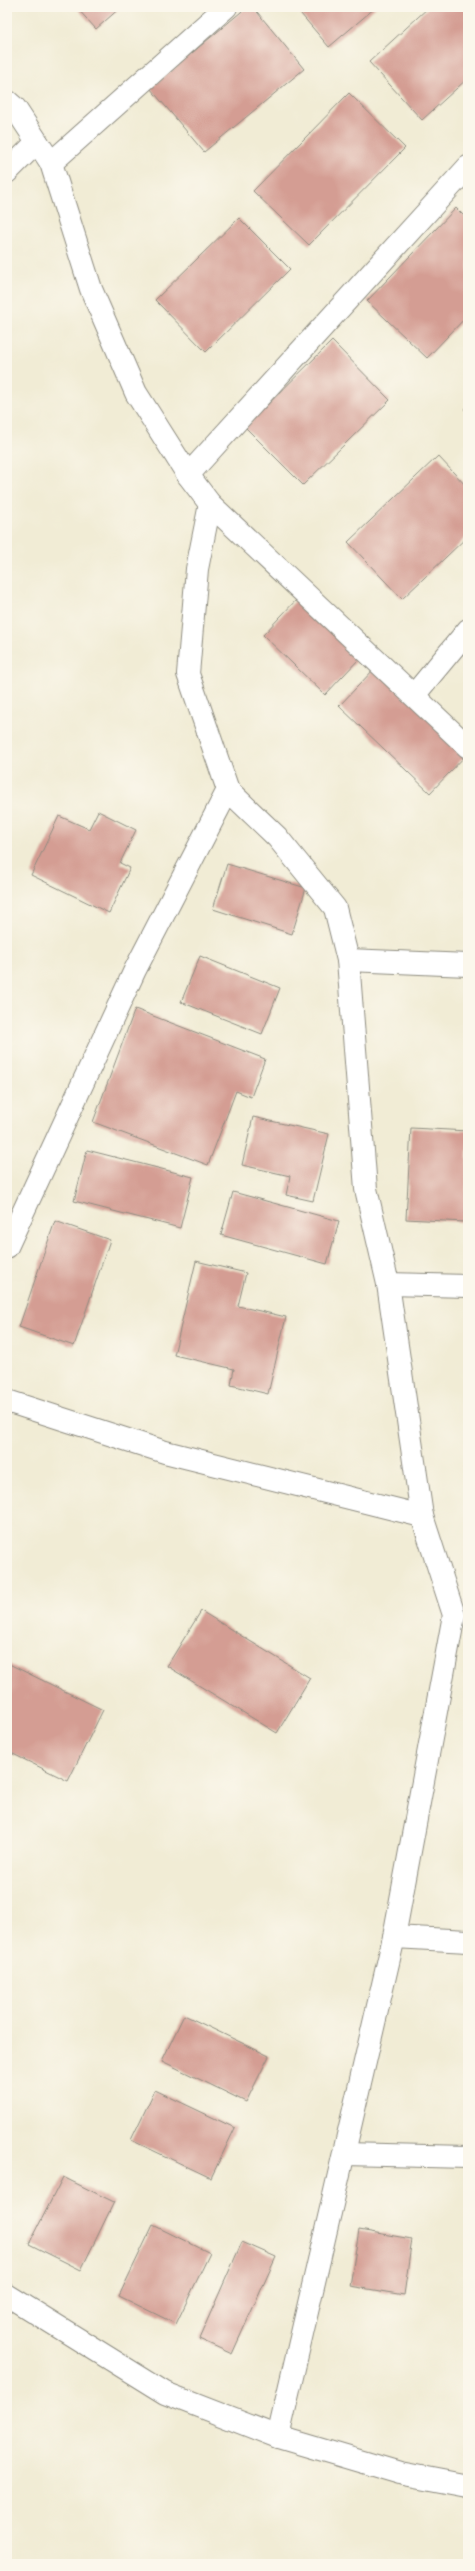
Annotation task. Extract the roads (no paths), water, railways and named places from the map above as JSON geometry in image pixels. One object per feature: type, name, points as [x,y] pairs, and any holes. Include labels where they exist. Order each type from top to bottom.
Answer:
[{"type":"street","points":[[51,163],[226,7]]},
{"type":"street","points":[[7,101],[15,108],[51,163],[91,289],[136,393],[188,475],[210,504],[415,694],[468,747]]},
{"type":"street","points":[[7,172],[37,142]]},
{"type":"street","points":[[188,475],[468,167]]},
{"type":"street","points":[[210,504],[197,569],[188,674],[228,790],[277,837],[336,908],[348,960],[366,1189],[388,1284],[422,1516],[461,1615],[394,1937],[278,2437]]},
{"type":"street","points":[[415,694],[468,630]]},
{"type":"street","points":[[7,1247],[135,970],[228,790]]},
{"type":"street","points":[[348,960],[468,965]]},
{"type":"street","points":[[388,1284],[468,1286]]},
{"type":"street","points":[[7,1401],[165,1452],[422,1516]]},
{"type":"street","points":[[394,1937],[468,1941]]},
{"type":"street","points":[[344,2154],[468,2157]]},
{"type":"street","points":[[7,2295],[165,2393],[278,2437],[400,2472],[468,2486]]}]
